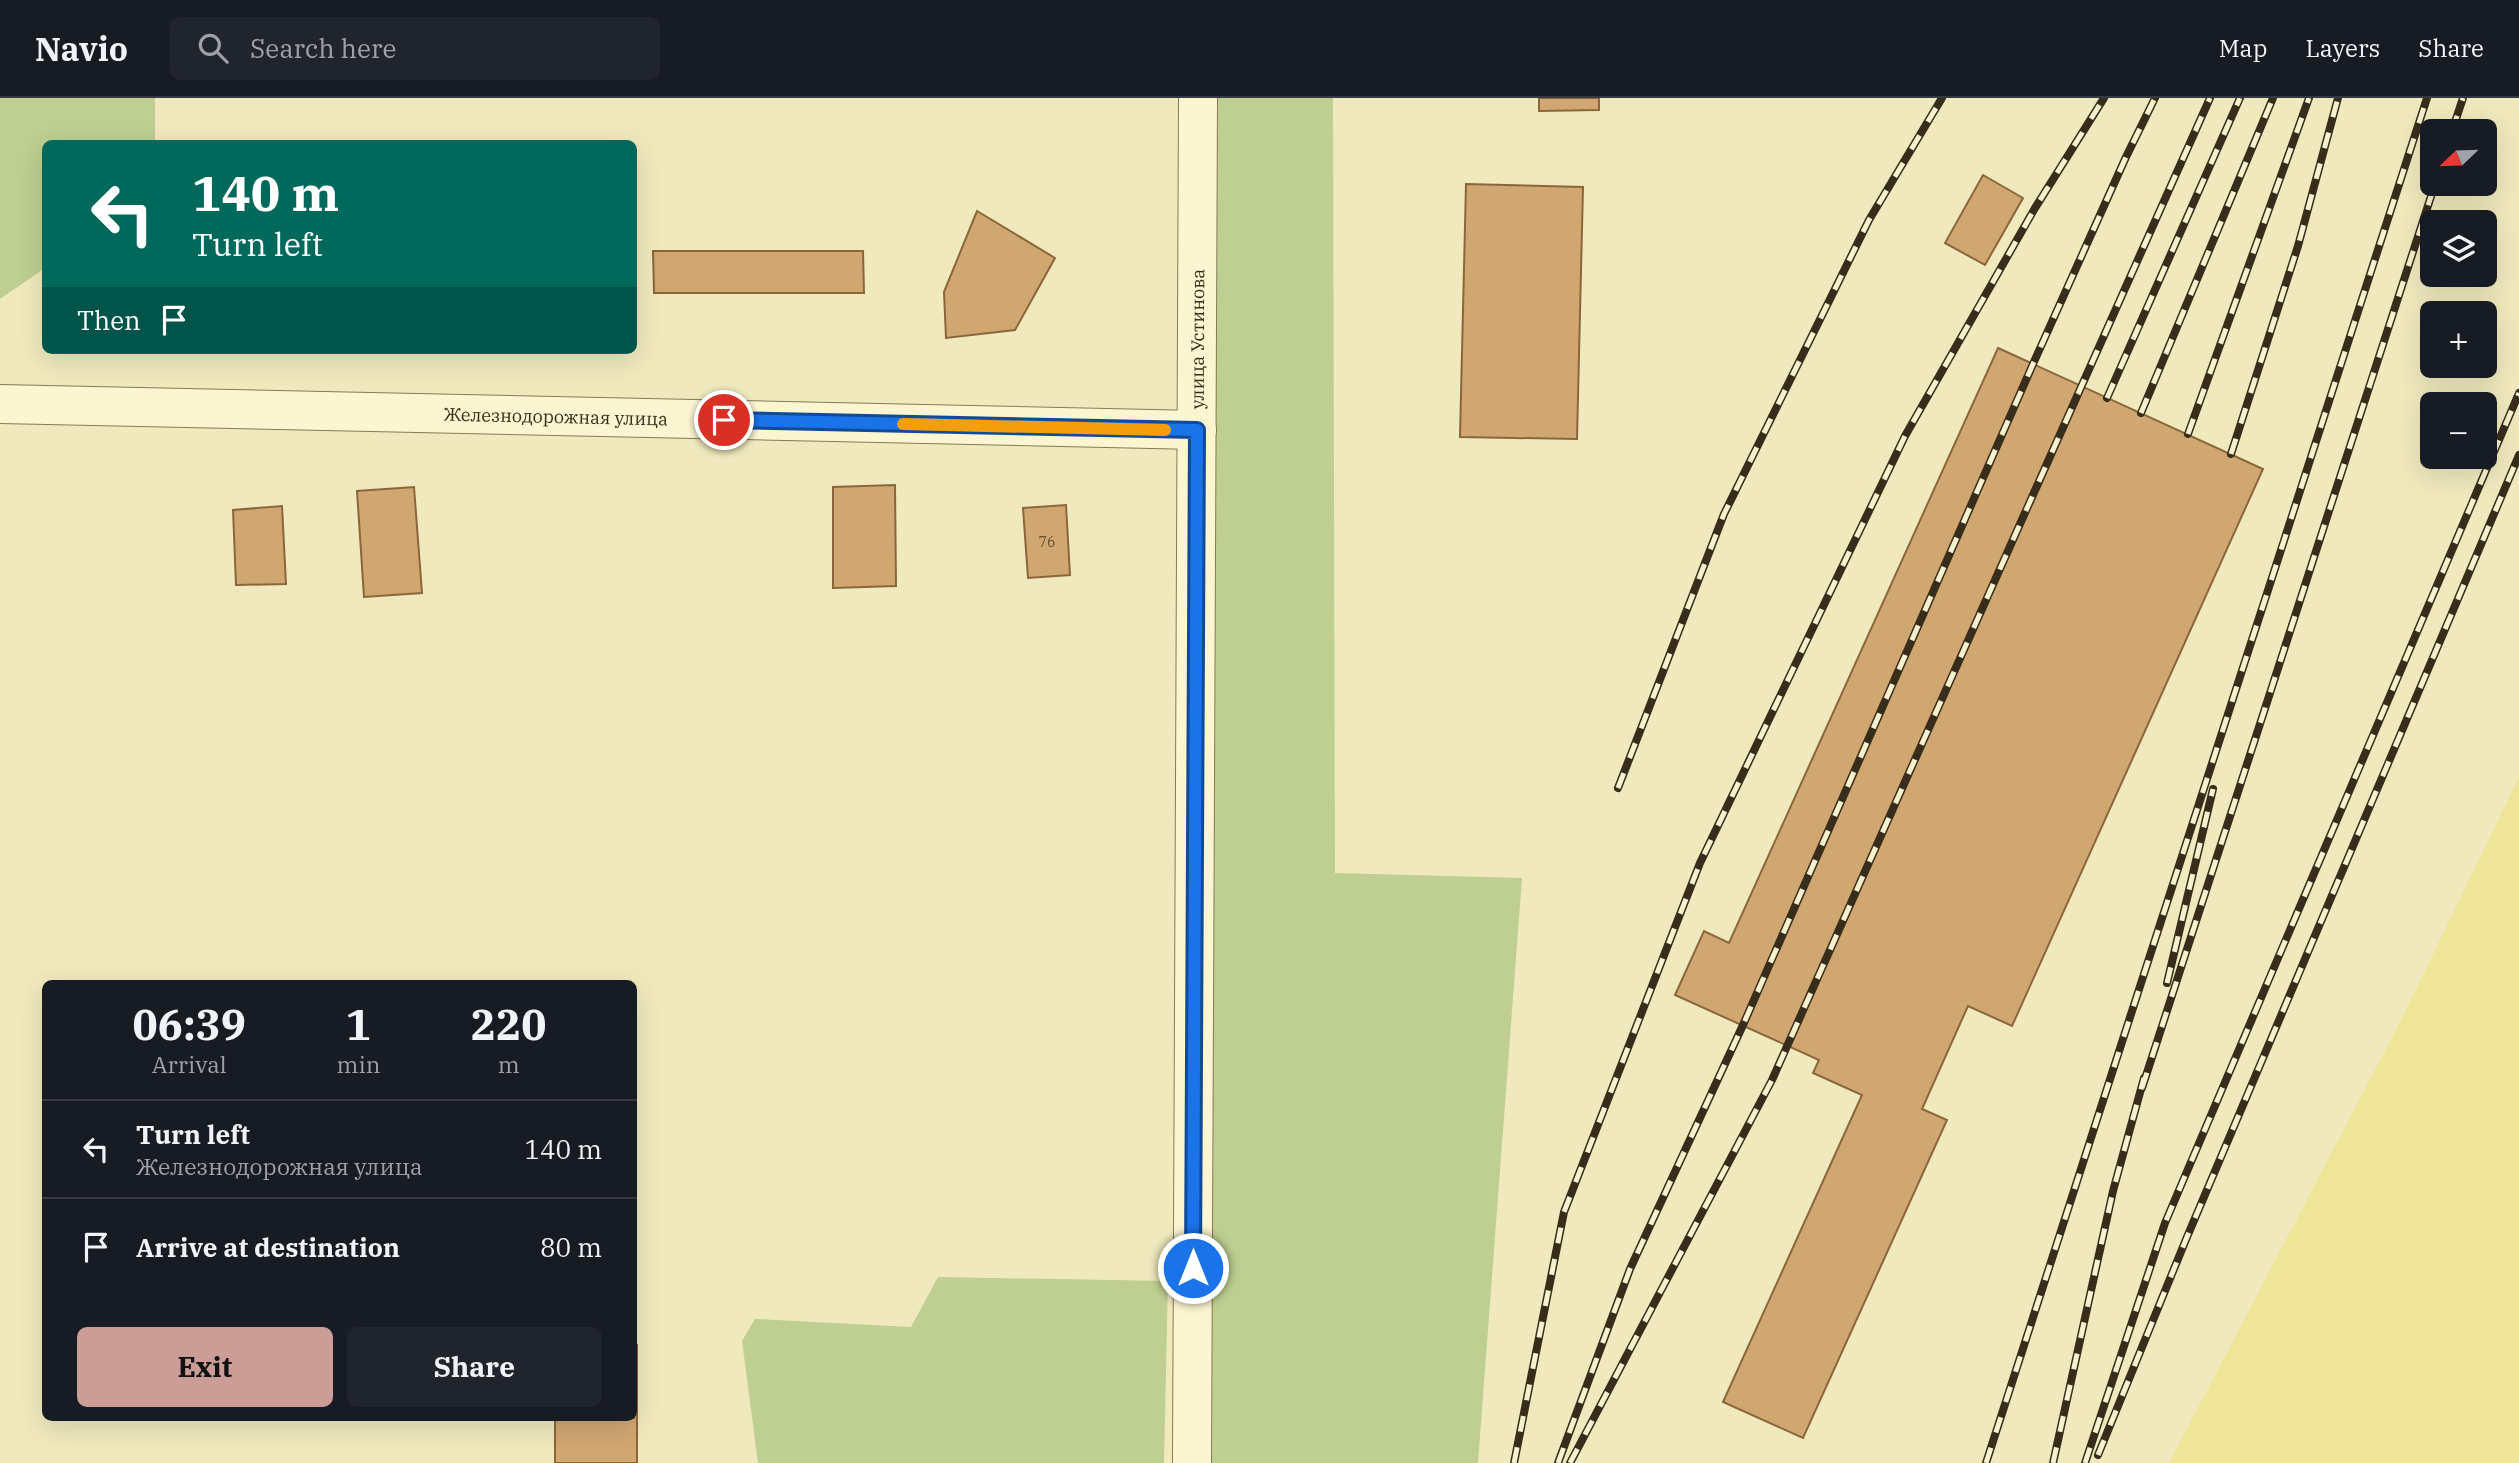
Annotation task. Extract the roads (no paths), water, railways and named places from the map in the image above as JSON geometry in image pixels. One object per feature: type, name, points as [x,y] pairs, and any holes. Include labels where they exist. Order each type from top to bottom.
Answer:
[{"type":"street","name":"улица Устинова","points":[[1192,1463],[1198,98]]},
{"type":"street","name":"Железнодорожная улица","points":[[0,404],[1197,430]]},
{"type":"railway","points":[[1618,788],[1724,514],[1869,220],[1942,98]]},
{"type":"railway","points":[[1514,1463],[1564,1212],[1700,863],[1905,436],[2035,208],[2104,98]]},
{"type":"railway","points":[[1558,1463],[1630,1269],[1743,1025],[2033,364],[2155,98]]},
{"type":"railway","points":[[1570,1463],[1772,1080],[2210,98]]},
{"type":"railway","points":[[2107,398],[2240,98]]},
{"type":"railway","points":[[2141,413],[2273,98]]},
{"type":"railway","points":[[2188,434],[2309,98]]},
{"type":"railway","points":[[2231,454],[2298,246],[2338,98]]},
{"type":"railway","points":[[1986,1463],[2427,98]]},
{"type":"railway","points":[[2456,119],[2463,98]]},
{"type":"railway","points":[[2142,1088],[2431,196]]},
{"type":"railway","points":[[2085,1463],[2165,1223],[2519,393]]},
{"type":"railway","points":[[2098,1455],[2187,1237],[2519,455]]},
{"type":"railway","points":[[2167,983],[2213,789]]},
{"type":"railway","points":[[2053,1463],[2113,1191],[2144,1078]]}]
